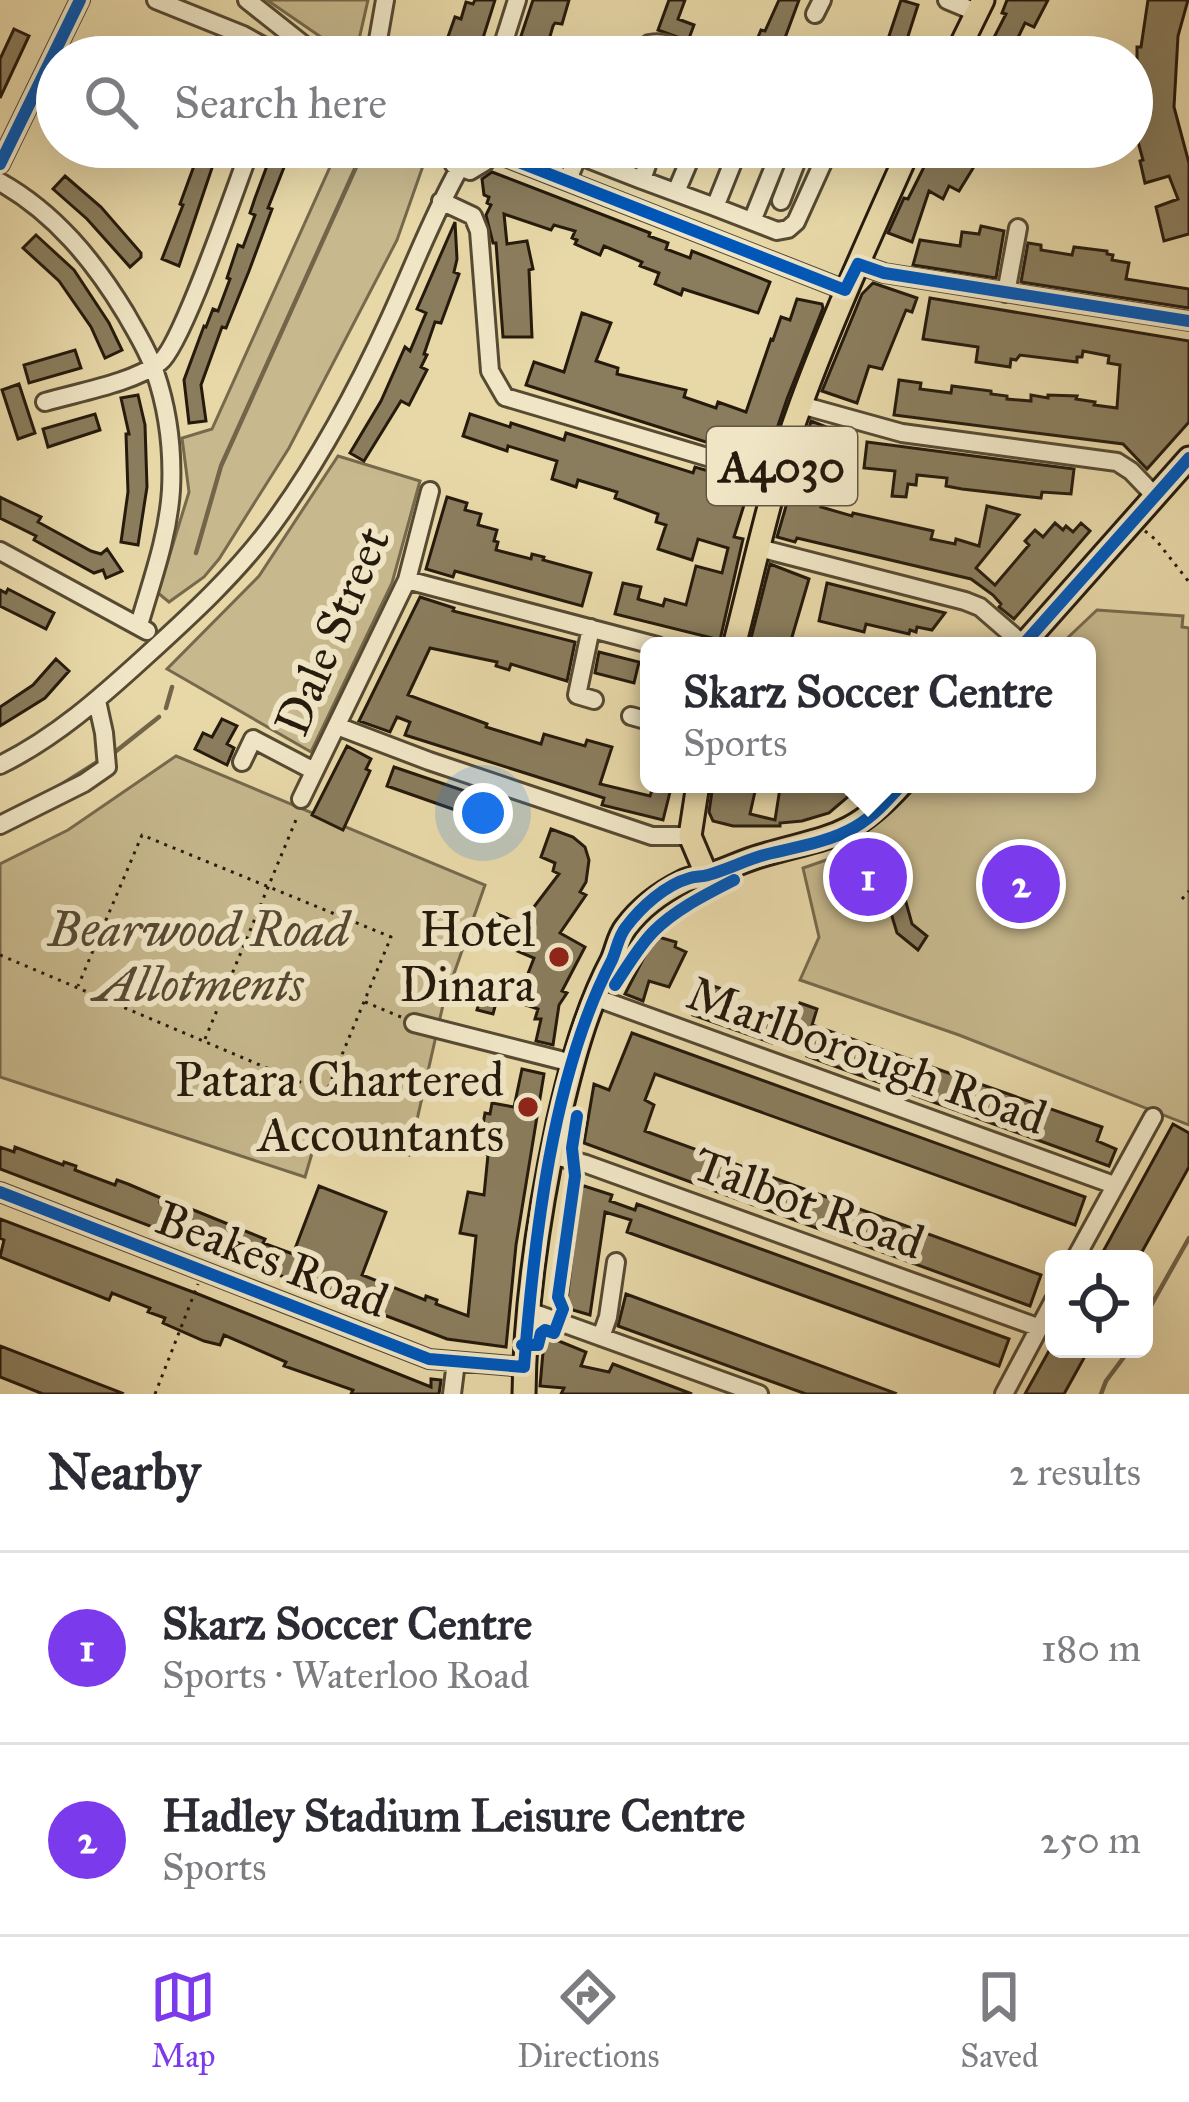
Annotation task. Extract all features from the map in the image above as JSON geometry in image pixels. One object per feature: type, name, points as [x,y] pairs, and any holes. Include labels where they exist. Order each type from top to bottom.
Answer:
[{"type":"main road","points":[[965,36],[980,6]]},
{"type":"main road","name":"A4030","points":[[736,637],[800,405],[900,168]]},
{"type":"main road","points":[[1030,637],[1189,458]]},
{"type":"main road","points":[[696,793],[690,836],[706,876]]},
{"type":"main road","points":[[524,1394],[529,1311],[551,1155],[572,1063],[594,997],[617,949],[706,876],[841,834],[893,793]]},
{"type":"street","points":[[62,36],[80,0]]},
{"type":"street","points":[[156,0],[245,36]]},
{"type":"street","points":[[247,0],[292,36]]},
{"type":"street","points":[[379,36],[385,0]]},
{"type":"street","points":[[506,36],[517,0]]},
{"type":"street","points":[[947,0],[980,6]]},
{"type":"street","points":[[0,164],[36,90]]},
{"type":"street","points":[[45,402],[154,367],[167,357],[242,168]]},
{"type":"street","points":[[0,765],[34,748],[97,701],[271,527],[318,456],[459,169],[478,168]]},
{"type":"street","points":[[535,168],[845,290]]},
{"type":"street","points":[[568,181],[573,168]]},
{"type":"street","points":[[623,168],[777,231],[796,222],[820,168]]},
{"type":"street","points":[[642,179],[646,168]]},
{"type":"street","points":[[676,192],[686,168]]},
{"type":"street","points":[[715,207],[731,168]]},
{"type":"street","points":[[752,221],[773,168]]},
{"type":"street","points":[[781,201],[794,168]]},
{"type":"street","points":[[0,182],[52,218],[89,260],[154,367],[171,439],[171,491],[160,556],[139,625]]},
{"type":"street","points":[[441,201],[473,216],[479,231],[490,371],[505,397],[778,478]]},
{"type":"street","points":[[1006,293],[1018,227]]},
{"type":"street","points":[[857,264],[884,273],[1189,321]]},
{"type":"street","points":[[800,405],[902,433],[1117,462],[1154,495]]},
{"type":"street","name":"Dale Street","points":[[301,805],[407,580],[430,491]]},
{"type":"street","points":[[759,548],[965,601],[980,607],[1014,637]]},
{"type":"street","points":[[0,551],[139,625],[161,642]]},
{"type":"street","points":[[407,580],[640,641]]},
{"type":"street","points":[[591,628],[577,694],[594,700]]},
{"type":"street","points":[[0,825],[107,767],[97,701]]},
{"type":"street","points":[[337,726],[652,836],[690,836]]},
{"type":"street","points":[[242,762],[253,739],[314,771]]},
{"type":"street","name":"Marlborough Road","points":[[594,997],[1114,1185]]},
{"type":"street","points":[[413,1023],[572,1063]]},
{"type":"street","points":[[1081,1250],[1153,1117]]},
{"type":"street","name":"Talbot Road","points":[[551,1155],[1040,1328]]},
{"type":"street","name":"Beakes Road","points":[[0,1192],[429,1359],[524,1367]]},
{"type":"street","points":[[601,1337],[616,1262]]},
{"type":"street","points":[[529,1311],[759,1394]]},
{"type":"street","points":[[1004,1394],[1045,1318]]},
{"type":"street","points":[[452,1394],[456,1362]]},
{"type":"path","points":[[1144,530],[1189,582]]},
{"type":"path","points":[[204,1041],[301,805]]},
{"type":"path","points":[[0,956],[326,1093],[392,937],[142,835],[78,986]]},
{"type":"path","points":[[1182,899],[1189,892]]},
{"type":"path","points":[[365,1002],[413,1023]]},
{"type":"path","points":[[155,1394],[203,1271]]},
{"type":"green space","points":[[267,0],[368,0],[360,36],[319,36]]},
{"type":"green space","points":[[330,168],[422,168],[397,240],[289,448],[219,559],[204,577],[169,602],[158,593],[189,492],[182,438],[212,429]]},
{"type":"green space","points":[[338,456],[420,481],[392,583],[311,752],[167,669],[259,576]]},
{"type":"green space","points":[[1097,610],[1183,616],[1182,627],[1189,628],[1189,1125],[959,1035],[800,980],[819,937],[803,868],[841,855],[906,793],[1096,793],[1096,637],[1068,637]]},
{"type":"green space","name":"Bearwood Road Allotments","points":[[176,756],[485,885],[443,1005],[409,1155],[320,1126],[305,1177],[0,1077],[0,864],[68,830]]},
{"type":"building","points":[[495,0],[484,36],[448,36],[466,2]]},
{"type":"building","points":[[533,0],[569,0],[562,24],[555,23],[550,36],[521,36]]},
{"type":"building","points":[[669,0],[685,0],[678,19],[694,25],[690,36],[658,30]]},
{"type":"building","points":[[779,0],[799,0],[786,36],[758,36]]},
{"type":"building","points":[[901,0],[918,5],[908,36],[889,36]]},
{"type":"building","points":[[1007,0],[1048,0],[1034,27],[1025,23],[1019,36],[995,36],[1006,14],[1002,13]]},
{"type":"building","points":[[1148,0],[1188,0],[1178,36],[1174,107],[1189,163],[1189,234],[1164,241],[1156,207],[1178,199],[1169,176],[1145,183],[1142,168],[1153,168],[1153,36],[1143,36]]},
{"type":"building","points":[[14,29],[29,36],[0,98],[0,59]]},
{"type":"building","points":[[193,168],[212,168],[179,266],[162,259]]},
{"type":"building","points":[[266,168],[284,168],[249,271],[201,385],[206,421],[189,423],[184,380],[204,326],[213,309],[218,311],[238,245],[243,247],[255,215],[250,213]]},
{"type":"building","points":[[924,168],[973,168],[959,191],[949,186],[943,199],[929,191],[912,242],[888,233],[904,198],[908,199]]},
{"type":"building","points":[[492,172],[650,233],[668,243],[666,249],[690,258],[692,251],[770,282],[758,313],[683,289],[681,295],[655,284],[659,273],[640,266],[642,262],[604,246],[600,255],[575,244],[575,231],[554,225],[551,230],[504,214],[507,244],[527,241],[533,269],[529,270],[532,337],[503,337],[496,243],[486,215],[491,205],[482,179]]},
{"type":"building","points":[[65,176],[101,207],[141,253],[130,267],[53,189]]},
{"type":"building","points":[[455,222],[454,272],[459,274],[424,354],[421,367],[427,370],[409,405],[401,401],[364,461],[350,453],[405,347],[410,351],[426,313],[417,309]]},
{"type":"building","points":[[981,226],[1004,231],[996,278],[913,265],[920,240],[960,246],[962,232],[979,234]]},
{"type":"building","points":[[36,235],[74,270],[122,350],[105,358],[91,327],[59,281],[23,248]]},
{"type":"building","points":[[1028,243],[1072,255],[1074,247],[1107,251],[1112,260],[1129,263],[1126,279],[1189,289],[1189,308],[1021,282]]},
{"type":"building","points":[[873,283],[917,298],[912,312],[906,310],[882,369],[869,366],[857,403],[822,391],[862,294]]},
{"type":"building","points":[[930,298],[1189,341],[1189,422],[1147,469],[1123,444],[894,415],[899,380],[921,383],[920,389],[951,393],[952,386],[991,391],[1007,399],[1077,396],[1094,405],[1117,408],[1120,365],[1108,363],[1109,356],[1083,351],[1077,362],[1020,355],[1011,359],[1010,367],[976,362],[978,347],[923,339]]},
{"type":"building","points":[[797,299],[823,308],[766,461],[526,385],[534,362],[564,372],[582,313],[611,323],[596,361],[618,368],[617,374],[686,390],[684,397],[716,408],[718,402],[746,412],[771,339],[781,317],[790,320]]},
{"type":"building","points":[[75,350],[81,368],[29,383],[24,365]]},
{"type":"building","points":[[19,384],[35,433],[18,439],[2,390]]},
{"type":"building","points":[[138,395],[145,425],[147,487],[138,545],[121,542],[129,434],[121,398]]},
{"type":"building","points":[[95,414],[100,430],[48,447],[43,429]]},
{"type":"building","points":[[470,414],[564,440],[566,433],[693,473],[695,467],[743,481],[749,489],[734,537],[743,539],[721,637],[615,614],[623,583],[641,587],[638,599],[663,606],[665,599],[686,605],[696,566],[722,573],[728,548],[698,539],[692,560],[658,549],[666,525],[656,522],[658,514],[615,498],[617,492],[578,480],[576,487],[552,479],[557,461],[463,436]]},
{"type":"building","points":[[811,421],[847,435],[821,507],[933,531],[931,539],[955,544],[956,539],[979,546],[987,506],[1019,515],[976,568],[995,585],[1029,545],[1025,541],[1035,530],[1043,537],[1055,523],[1073,532],[1081,523],[1090,531],[1014,619],[971,579],[777,537]]},
{"type":"building","points":[[867,442],[1074,469],[1071,494],[1042,492],[1041,498],[962,489],[946,486],[947,478],[917,475],[916,485],[908,484],[906,497],[892,496],[895,471],[864,468]]},
{"type":"building","points":[[0,497],[41,517],[38,522],[91,551],[101,554],[107,549],[122,571],[106,578],[103,570],[94,573],[34,540],[36,536],[0,518]]},
{"type":"building","points":[[447,497],[481,514],[478,525],[497,530],[496,550],[531,559],[532,554],[591,573],[582,606],[455,571],[453,577],[426,569]]},
{"type":"building","points":[[770,564],[809,579],[792,637],[751,637]]},
{"type":"building","points":[[827,583],[945,613],[932,630],[917,627],[909,634],[866,624],[864,632],[819,621]]},
{"type":"building","points":[[8,589],[54,613],[46,629],[0,606],[0,590],[6,593]]},
{"type":"building","points":[[420,597],[453,611],[575,642],[567,681],[430,648],[408,695],[541,744],[544,734],[585,746],[587,740],[612,747],[600,784],[650,796],[670,793],[663,820],[602,805],[604,798],[405,735],[410,722],[397,717],[390,732],[359,721]]},
{"type":"building","points":[[599,652],[639,662],[634,683],[595,673]]},
{"type":"building","points":[[56,659],[69,671],[45,698],[0,726],[0,707],[33,685]]},
{"type":"building","points":[[222,719],[237,726],[227,744],[234,748],[227,765],[195,749],[203,733],[212,737]]},
{"type":"building","points":[[347,746],[371,759],[343,830],[312,815]]},
{"type":"building","points":[[394,767],[509,806],[501,826],[387,786]]},
{"type":"building","points":[[712,793],[755,793],[750,814],[775,820],[779,793],[852,793],[829,813],[780,826],[733,826],[713,821]]},
{"type":"building","points":[[551,829],[573,837],[585,847],[589,860],[580,892],[586,895],[560,933],[585,947],[562,991],[567,993],[559,1005],[553,1045],[536,1041],[541,1019],[535,1019],[538,1009],[517,1002],[534,958],[486,938],[497,914],[521,924],[559,874],[553,871],[555,863],[541,857]]},
{"type":"building","points":[[892,852],[912,924],[927,936],[918,950],[897,933],[891,913],[884,917],[875,891],[861,895],[851,869]]},
{"type":"building","points":[[655,936],[676,942],[675,947],[686,952],[669,987],[649,981],[643,1001],[625,994]]},
{"type":"building","points":[[468,980],[500,988],[493,1014],[477,1010],[479,1003],[463,1000]]},
{"type":"building","points":[[704,983],[731,992],[726,1006],[779,1025],[772,1043],[693,1015]]},
{"type":"building","points":[[800,1003],[817,1009],[812,1025],[1102,1127],[1097,1141],[1116,1149],[1109,1166],[807,1056],[811,1046],[787,1038]]},
{"type":"building","points":[[632,1033],[1085,1197],[1075,1225],[655,1074],[645,1100],[654,1105],[645,1131],[1041,1275],[1030,1306],[584,1143],[594,1084],[609,1090]]},
{"type":"building","points":[[522,1069],[544,1074],[516,1245],[506,1347],[447,1339],[0,1169],[0,1147],[14,1152],[15,1147],[76,1166],[75,1170],[115,1185],[117,1180],[128,1184],[161,1198],[160,1202],[196,1211],[293,1254],[319,1186],[386,1212],[362,1275],[425,1300],[426,1296],[437,1300],[436,1304],[468,1316],[476,1236],[460,1233],[468,1192],[484,1195],[488,1155],[487,1148],[479,1147],[485,1113],[490,1114],[492,1103],[514,1107]]},
{"type":"building","points":[[1173,1124],[1189,1133],[1189,1167],[1143,1250],[1104,1250]]},
{"type":"building","points":[[581,1185],[612,1195],[610,1201],[635,1210],[637,1204],[1009,1339],[999,1366],[627,1232],[631,1220],[605,1212],[590,1315],[566,1308]]},
{"type":"building","points":[[0,1219],[431,1387],[431,1379],[441,1380],[439,1394],[351,1394],[353,1390],[284,1366],[286,1362],[224,1335],[220,1345],[204,1341],[163,1323],[165,1318],[148,1312],[150,1308],[112,1293],[109,1300],[0,1257],[4,1240]]},
{"type":"building","points":[[626,1294],[895,1393],[806,1394],[618,1326]]},
{"type":"building","points":[[549,1337],[586,1352],[581,1366],[609,1372],[613,1364],[692,1394],[561,1394],[564,1388],[540,1386],[544,1341]]},
{"type":"building","points":[[0,1346],[122,1393],[43,1394],[0,1377]]},
{"type":"building","points":[[1045,1358],[1084,1358],[1064,1394],[1025,1394]]},
{"type":"waterway","points":[[196,553],[221,466],[356,168]]},
{"type":"waterway","points":[[166,708],[172,687]]},
{"type":"waterway","points":[[115,752],[159,717]]},
{"type":"waterway","points":[[58,787],[99,761]]},
{"type":"waterway","points":[[1153,1302],[1189,1238]]},
{"type":"waterway","points":[[1101,1394],[1123,1358]]},
{"type":"cycle path","points":[[62,36],[80,0]]},
{"type":"cycle path","points":[[0,164],[36,90]]},
{"type":"cycle path","points":[[534,168],[845,290],[858,264],[884,273],[1189,321]]},
{"type":"cycle path","points":[[1030,637],[1189,458]]},
{"type":"cycle path","points":[[0,1192],[429,1359],[524,1367],[540,1212],[560,1105],[591,1005],[623,931],[672,886],[845,832],[875,813],[894,793]]},
{"type":"cycle path","points":[[615,985],[663,923],[734,880]]},
{"type":"cycle path","points":[[522,1345],[538,1345],[545,1330],[554,1333],[563,1309],[558,1297],[575,1176],[572,1148],[577,1116]]},
{"type":"place","name":"Skarz Soccer Centre","points":[[868,877]]},
{"type":"place","name":"Hadley Stadium Leisure Centre","points":[[1021,884]]},
{"type":"place","name":"Hotel Dinara","points":[[559,957]]},
{"type":"place","name":"Patara Chartered Accountants","points":[[528,1107]]}]
